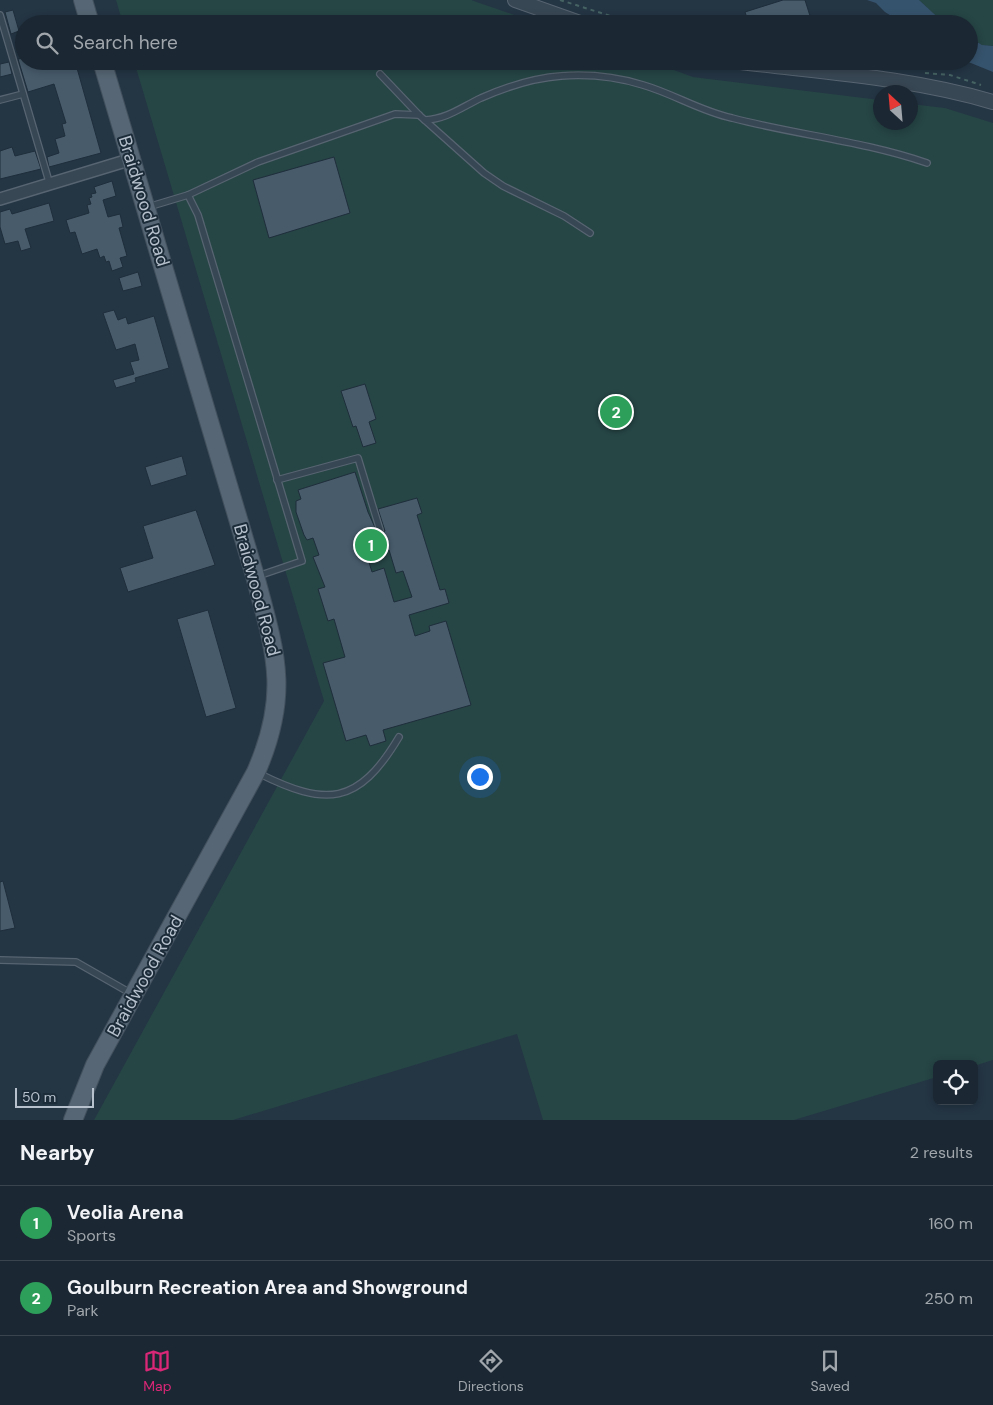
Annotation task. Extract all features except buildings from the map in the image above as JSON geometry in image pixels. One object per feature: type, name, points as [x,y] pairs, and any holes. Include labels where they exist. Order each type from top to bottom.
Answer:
[{"type":"main road","points":[[83,0],[87,15]]},
{"type":"main road","name":"Braidwood Road","points":[[73,1120],[95,1065],[256,772],[274,723],[278,697],[277,670],[271,636],[255,576],[105,70]]},
{"type":"street","points":[[515,0],[558,15]]},
{"type":"street","points":[[801,70],[960,92],[993,102]]},
{"type":"street","points":[[0,200],[132,159]]},
{"type":"lane","points":[[0,15],[15,67]]},
{"type":"lane","points":[[16,70],[50,185]]},
{"type":"lane","points":[[380,74],[419,115],[484,173],[503,186],[564,216],[590,232]]},
{"type":"lane","points":[[425,120],[437,120],[480,98],[534,80],[561,76],[618,78],[644,85],[721,116],[862,144],[927,163]]},
{"type":"lane","points":[[0,100],[23,94]]},
{"type":"lane","points":[[146,208],[188,195],[258,162],[395,114],[419,115]]},
{"type":"lane","points":[[188,195],[198,215],[302,561],[255,576]]},
{"type":"lane","points":[[277,480],[358,458],[380,530]]},
{"type":"lane","points":[[256,772],[312,795],[340,794],[365,780],[378,767],[399,737]]},
{"type":"lane","points":[[0,960],[76,962],[134,995]]},
{"type":"path","points":[[560,0],[608,15]]},
{"type":"green space","points":[[116,0],[471,0],[514,15],[120,15]]},
{"type":"green space","points":[[919,0],[993,0],[993,46],[978,43],[978,15],[935,15]]},
{"type":"green space","points":[[137,70],[674,70],[693,77],[873,99],[873,130],[918,130],[918,105],[945,108],[993,123],[993,1060],[978,1065],[978,1060],[933,1060],[933,1078],[794,1120],[543,1120],[517,1034],[233,1120],[94,1120],[324,701]]},
{"type":"water","points":[[867,0],[919,0],[935,15],[890,15],[876,3]]},
{"type":"water","points":[[978,43],[993,46],[993,72],[978,66]]},
{"type":"place","name":"Goulburn Recreation Area and Showground","points":[[616,412]]},
{"type":"place","name":"Veolia Arena","points":[[371,545]]}]
